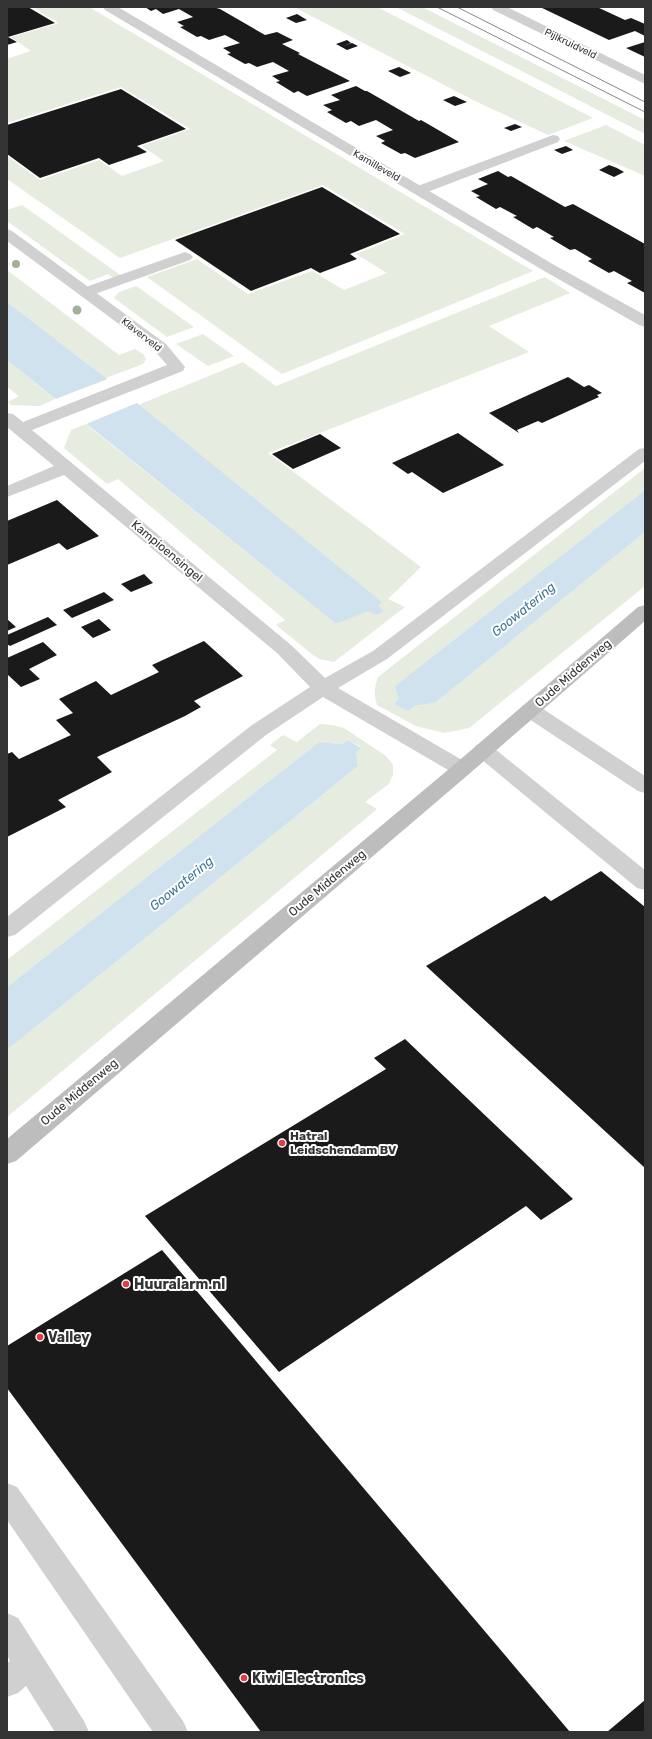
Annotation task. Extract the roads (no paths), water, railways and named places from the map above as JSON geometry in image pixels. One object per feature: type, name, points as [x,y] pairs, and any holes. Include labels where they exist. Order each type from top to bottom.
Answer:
[{"type":"street","name":"Kamilleveld","points":[[109,7],[551,269],[645,322]]},
{"type":"street","name":"Pijlkruidveld","points":[[497,7],[645,80]]},
{"type":"street","points":[[420,190],[553,139]]},
{"type":"street","name":"Klaverveld","points":[[7,234],[160,346],[176,367],[54,417],[14,424]]},
{"type":"street","points":[[86,292],[184,257]]},
{"type":"street","name":"Kampioensingel","points":[[14,424],[284,649],[323,688],[462,769]]},
{"type":"street","points":[[7,929],[259,730],[323,688],[380,655],[645,453]]},
{"type":"street","points":[[7,492],[66,468]]},
{"type":"street","name":"Oude Middenweg","points":[[7,1154],[462,769],[645,611]]},
{"type":"street","points":[[530,710],[645,786]]},
{"type":"street","points":[[483,750],[645,882]]},
{"type":"street","points":[[7,1496],[172,1732]]},
{"type":"street","points":[[7,1628],[19,1673],[73,1732]]},
{"type":"water","points":[[7,302],[106,378],[382,602],[378,605],[383,611],[377,615],[368,611],[336,624],[7,360]]},
{"type":"water","name":"Goowatering","points":[[645,490],[645,532],[435,703],[414,706],[408,711],[394,704],[399,699],[395,686]]},
{"type":"water","name":"Goowatering","points":[[348,740],[361,748],[356,753],[358,766],[7,1050],[7,987],[319,742],[342,744]]},
{"type":"tram line","points":[[437,7],[645,112]]},
{"type":"tram line","points":[[457,7],[645,102]]},
{"type":"place","name":"Hatral Leidschendam BV","points":[[282,1143]]},
{"type":"place","name":"Huuralarm.nl","points":[[126,1284]]},
{"type":"place","name":"Valley","points":[[40,1337]]},
{"type":"place","name":"Kiwi Electronics","points":[[244,1678]]}]
